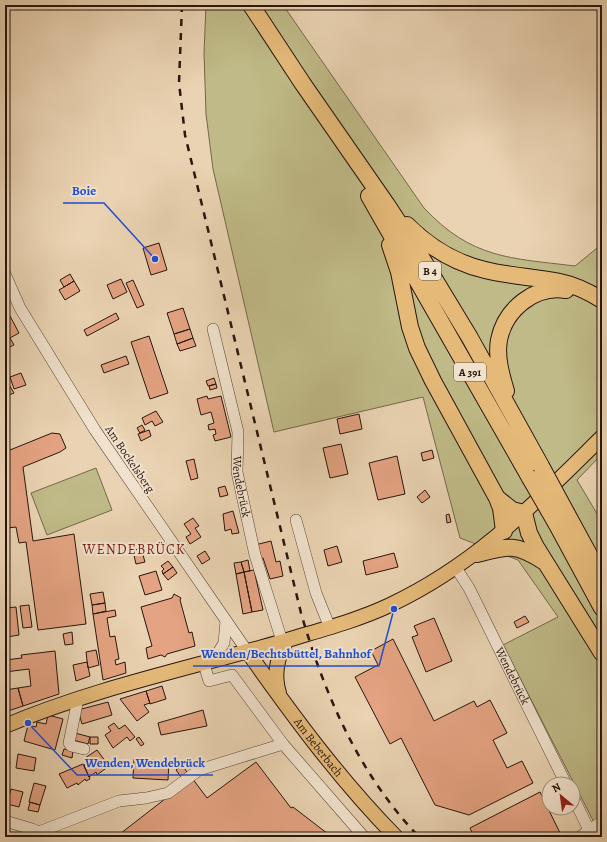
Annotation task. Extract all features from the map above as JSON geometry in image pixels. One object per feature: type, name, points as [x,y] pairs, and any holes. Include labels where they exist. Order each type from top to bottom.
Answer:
[{"type":"highway","name":"B 4","points":[[251,5],[382,207],[425,263],[470,338]]},
{"type":"highway","name":"B 4","points":[[382,207],[410,266]]},
{"type":"highway","points":[[382,207],[444,254],[484,270],[561,282],[588,292],[602,300]]},
{"type":"highway","points":[[382,207],[399,272],[410,327],[417,348],[433,381],[497,498],[501,508],[504,532]]},
{"type":"highway","name":"A 391","points":[[410,266],[535,472],[561,518],[602,578]]},
{"type":"highway","points":[[513,416],[498,358],[499,340],[504,326],[513,309],[531,296],[549,290],[573,291],[602,305]]},
{"type":"highway","name":"A 391","points":[[470,338],[513,416],[535,472]]},
{"type":"highway","points":[[497,498],[512,510],[524,513],[529,533],[544,562],[602,654]]},
{"type":"highway","name":"A 391","points":[[561,518],[602,608]]},
{"type":"highway","points":[[477,554],[511,547],[526,550],[544,562]]},
{"type":"main road","points":[[5,726],[42,710],[78,699],[330,628],[391,604],[456,568],[477,554],[504,532],[602,437]]},
{"type":"main road","points":[[280,697],[276,680],[276,665],[284,641]]},
{"type":"main road","name":"Am Beberbach","points":[[247,651],[342,778],[396,837]]},
{"type":"street","name":"Am Bockelsberg","points":[[5,274],[20,308],[95,430],[247,651]]},
{"type":"street","name":"Wendebrück","points":[[214,329],[238,432],[237,472],[255,555],[284,641]]},
{"type":"street","points":[[296,520],[316,593],[330,628]]},
{"type":"street","name":"Wendebrück","points":[[456,568],[469,588],[562,776]]},
{"type":"street","points":[[226,621],[224,642],[209,662],[209,681],[232,675],[283,744],[364,837]]},
{"type":"street","points":[[78,699],[69,743],[71,746],[84,749]]},
{"type":"street","points":[[5,821],[43,835],[119,801],[146,798],[168,792],[199,770],[283,744]]},
{"type":"street","points":[[581,814],[589,830]]},
{"type":"street","points":[[580,837],[602,822]]},
{"type":"shaded area","points":[[206,5],[283,5],[424,208],[442,225],[476,247],[511,258],[531,261],[575,266],[602,244],[602,454],[577,480],[602,522],[602,837],[595,837],[600,834],[581,797],[581,776],[570,776],[503,645],[558,617],[518,560],[460,538],[423,397],[274,432],[213,169],[206,114],[204,53]]},
{"type":"shaded area","points":[[96,468],[112,510],[47,535],[31,493]]},
{"type":"building","points":[[159,243],[167,270],[151,275],[143,248]]},
{"type":"building","points":[[70,274],[74,281],[64,287],[60,280]]},
{"type":"building","points":[[121,279],[127,292],[113,299],[107,285]]},
{"type":"building","points":[[133,280],[144,305],[137,308],[126,283]]},
{"type":"building","points":[[74,281],[80,291],[65,300],[59,290]]},
{"type":"building","points":[[183,308],[190,329],[174,334],[167,313]]},
{"type":"building","points":[[116,313],[119,319],[87,336],[84,330]]},
{"type":"building","points":[[10,316],[19,333],[10,338],[14,345],[5,349],[5,319]]},
{"type":"building","points":[[190,329],[193,338],[177,344],[174,334]]},
{"type":"building","points":[[149,336],[168,393],[150,399],[131,342]]},
{"type":"building","points":[[193,338],[196,346],[180,351],[177,344]]},
{"type":"building","points":[[126,356],[129,364],[104,373],[101,365]]},
{"type":"building","points":[[21,373],[26,385],[14,389],[10,377]]},
{"type":"building","points":[[214,378],[216,384],[208,386],[206,381]]},
{"type":"building","points":[[8,383],[14,393],[9,395],[5,387],[5,384]]},
{"type":"building","points":[[216,384],[217,388],[210,390],[209,386]]},
{"type":"building","points":[[207,396],[208,399],[221,396],[231,437],[215,441],[213,435],[216,434],[215,429],[209,430],[208,425],[214,423],[211,412],[201,415],[197,399]]},
{"type":"building","points":[[156,411],[163,422],[155,426],[152,421],[145,425],[142,418]]},
{"type":"building","points":[[359,414],[362,429],[340,434],[337,419]]},
{"type":"building","points":[[142,425],[145,430],[140,433],[137,428]]},
{"type":"building","points":[[149,430],[151,436],[141,441],[138,434]]},
{"type":"building","points":[[52,433],[60,434],[66,448],[60,452],[23,467],[33,541],[74,534],[86,624],[38,630],[26,542],[19,543],[16,527],[7,528],[5,514],[5,452]]},
{"type":"building","points":[[341,444],[348,474],[330,478],[323,448]]},
{"type":"building","points":[[432,450],[434,458],[423,461],[421,453]]},
{"type":"building","points":[[397,456],[405,494],[378,500],[369,463]]},
{"type":"building","points":[[194,459],[198,478],[191,480],[186,461]]},
{"type":"building","points":[[225,486],[228,495],[220,497],[218,488]]},
{"type":"building","points":[[425,490],[430,497],[422,503],[417,497]]},
{"type":"building","points":[[233,511],[239,533],[232,534],[231,529],[225,531],[223,514]]},
{"type":"building","points":[[449,514],[451,522],[447,523],[446,515]]},
{"type":"building","points":[[193,518],[199,526],[195,528],[201,537],[190,544],[186,537],[191,534],[184,524]]},
{"type":"building","points":[[271,541],[276,562],[280,561],[283,576],[270,579],[263,558],[258,559],[255,545]]},
{"type":"building","points":[[337,546],[342,562],[328,566],[324,550]]},
{"type":"building","points":[[141,548],[145,562],[136,564],[133,551]]},
{"type":"building","points":[[205,551],[210,559],[202,564],[197,556]]},
{"type":"building","points":[[394,553],[398,567],[366,575],[363,561]]},
{"type":"building","points":[[248,560],[250,571],[244,572],[241,562]]},
{"type":"building","points":[[168,561],[173,567],[163,574],[162,571],[164,569],[161,566]]},
{"type":"building","points":[[241,562],[244,572],[236,574],[234,563]]},
{"type":"building","points":[[173,567],[177,573],[168,580],[163,574]]},
{"type":"building","points":[[254,570],[263,610],[252,612],[244,572]]},
{"type":"building","points":[[156,571],[162,590],[145,595],[139,576]]},
{"type":"building","points":[[244,572],[252,612],[243,614],[236,574]]},
{"type":"building","points":[[103,592],[105,603],[92,605],[90,594]]},
{"type":"building","points":[[174,594],[181,598],[180,600],[189,633],[192,632],[195,646],[167,654],[165,657],[161,655],[148,659],[146,648],[152,646],[141,607],[172,598]]},
{"type":"building","points":[[105,603],[106,611],[93,614],[92,605]]},
{"type":"building","points":[[29,605],[32,627],[23,628],[20,606]]},
{"type":"building","points":[[16,607],[19,635],[7,637],[5,608]]},
{"type":"building","points":[[115,610],[116,616],[107,618],[110,637],[115,636],[119,659],[115,660],[116,665],[125,662],[126,673],[103,680],[93,614]]},
{"type":"building","points":[[525,616],[529,622],[517,628],[514,622]]},
{"type":"building","points":[[434,618],[452,661],[426,672],[412,637],[418,635],[414,626]]},
{"type":"building","points":[[72,632],[73,644],[65,645],[63,634]]},
{"type":"building","points":[[393,639],[434,721],[474,701],[477,707],[490,700],[507,733],[493,740],[507,768],[522,761],[533,783],[469,815],[435,805],[401,738],[390,744],[355,677],[378,665],[371,651]]},
{"type":"building","points":[[96,650],[99,665],[88,668],[86,652]]},
{"type":"building","points":[[55,651],[59,694],[23,706],[18,688],[31,686],[29,669],[5,672],[5,660],[22,658],[21,655]]},
{"type":"building","points":[[87,662],[90,676],[76,681],[73,665]]},
{"type":"building","points":[[162,686],[166,699],[150,704],[146,691]]},
{"type":"building","points":[[18,688],[23,706],[5,712],[5,690]]},
{"type":"building","points":[[146,691],[150,703],[144,705],[149,712],[137,721],[120,699]]},
{"type":"building","points":[[108,702],[112,715],[82,724],[78,710]]},
{"type":"building","points":[[203,710],[207,726],[161,735],[158,723]]},
{"type":"building","points":[[48,715],[63,719],[55,750],[24,741],[28,725],[36,727],[37,722],[46,724]]},
{"type":"building","points":[[114,723],[119,729],[125,725],[135,737],[130,741],[127,737],[113,748],[105,735],[111,731],[108,727]]},
{"type":"building","points":[[75,733],[90,737],[88,744],[73,740]]},
{"type":"building","points":[[90,737],[98,737],[98,744],[90,744]]},
{"type":"building","points":[[139,737],[144,744],[141,746],[136,739]]},
{"type":"building","points":[[64,749],[73,751],[72,758],[62,755]]},
{"type":"building","points":[[97,750],[109,766],[97,775],[96,772],[89,777],[84,765],[88,762],[85,758]]},
{"type":"building","points":[[18,754],[36,758],[34,771],[16,768]]},
{"type":"building","points":[[134,759],[169,761],[168,780],[133,778]]},
{"type":"building","points":[[5,761],[10,762],[6,776],[5,775]]},
{"type":"building","points":[[256,762],[291,808],[293,807],[332,837],[116,837],[192,778],[207,798]]},
{"type":"building","points":[[83,764],[90,779],[86,781],[85,779],[78,785],[77,783],[67,788],[59,774]]},
{"type":"building","points":[[182,765],[187,772],[181,777],[176,770]]},
{"type":"building","points":[[34,783],[46,786],[40,805],[29,802]]},
{"type":"building","points":[[11,789],[23,792],[19,807],[7,804]]},
{"type":"building","points":[[540,792],[541,816],[552,816],[562,837],[474,837],[470,828]]},
{"type":"building","points":[[30,802],[40,805],[38,812],[28,810]]},
{"type":"railway","points":[[182,5],[179,83],[185,135],[301,613],[321,674],[346,732],[379,787],[398,813],[419,837]]},
{"type":"place","name":"Boie","points":[[155,259]]},
{"type":"place","name":"Wenden/Bechtsbüttel, Bahnhof","points":[[394,609]]},
{"type":"place","name":"Wenden, Wendebrück","points":[[28,723]]},
{"type":"district","name":"WENDEBRÜCK","points":[[134,549]]}]
